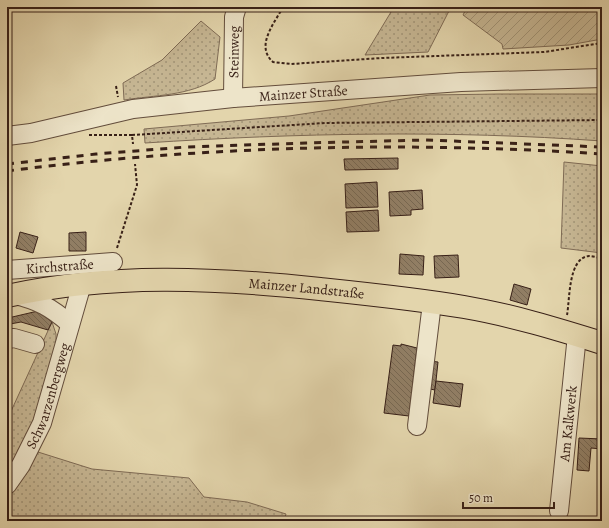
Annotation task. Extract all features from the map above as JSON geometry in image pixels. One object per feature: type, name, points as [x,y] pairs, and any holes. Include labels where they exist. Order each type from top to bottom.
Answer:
[{"type":"main road","name":"Mainzer Landstraße","points":[[10,295],[82,284],[133,279],[206,280],[286,285],[432,303],[491,313],[570,333],[602,343]]},
{"type":"street","name":"Steinweg","points":[[233,98],[234,17],[237,7]]},
{"type":"street","name":"Mainzer Straße","points":[[7,136],[31,133],[133,109],[233,98],[461,82],[602,78]]},
{"type":"street","name":"Kirchstraße","points":[[7,270],[113,262]]},
{"type":"street","name":"Schwarzenbergweg","points":[[7,485],[21,465],[42,423],[82,284]]},
{"type":"street","name":"Schwarzenbergweg","points":[[10,295],[29,298],[52,308],[70,324]]},
{"type":"street","points":[[417,426],[432,303]]},
{"type":"street","name":"Am Kalkwerk","points":[[559,511],[570,333]]},
{"type":"street","points":[[7,339],[14,338],[35,344]]},
{"type":"path","points":[[283,7],[266,40],[266,54],[273,62],[291,64],[382,58],[544,52],[602,43]]},
{"type":"path","points":[[116,86],[119,101]]},
{"type":"path","points":[[132,134],[325,123],[602,120]]},
{"type":"path","points":[[113,262],[137,185],[135,164]]},
{"type":"path","points":[[570,333],[574,268],[582,259],[589,256],[602,258]]},
{"type":"shaded area","points":[[394,7],[448,7],[450,9],[428,52],[365,55]]},
{"type":"shaded area","points":[[467,7],[602,7],[602,39],[569,45],[503,49],[502,44],[463,15]]},
{"type":"shaded area","points":[[201,21],[220,37],[215,79],[205,85],[183,92],[124,100],[123,83],[162,60]]},
{"type":"shaded area","points":[[602,94],[602,141],[488,135],[374,134],[259,137],[145,143],[144,129],[289,116],[430,95]]},
{"type":"shaded area","points":[[564,162],[602,166],[602,253],[561,248]]},
{"type":"shaded area","points":[[52,322],[56,334],[56,351],[28,436],[7,474],[7,420]]},
{"type":"shaded area","points":[[38,452],[92,469],[189,478],[204,497],[247,502],[286,514],[284,521],[7,521],[7,500]]},
{"type":"building","points":[[398,158],[398,169],[345,170],[344,159]]},
{"type":"building","points":[[377,182],[378,207],[346,208],[345,184]]},
{"type":"building","points":[[422,190],[423,209],[411,210],[411,215],[390,216],[389,192]]},
{"type":"building","points":[[378,210],[379,231],[347,232],[346,212]]},
{"type":"building","points":[[20,232],[38,237],[33,253],[16,248]]},
{"type":"building","points":[[86,232],[86,251],[69,251],[69,233]]},
{"type":"building","points":[[400,254],[424,256],[423,275],[399,274]]},
{"type":"building","points":[[458,255],[459,277],[435,278],[434,256]]},
{"type":"building","points":[[514,284],[531,289],[527,305],[510,300]]},
{"type":"building","points":[[38,311],[52,322],[48,330],[21,322],[10,324],[8,318]]},
{"type":"building","points":[[401,344],[417,348],[409,416],[384,413],[393,345],[401,346]]},
{"type":"building","points":[[429,361],[438,362],[435,390],[425,388]]},
{"type":"building","points":[[436,381],[463,384],[460,407],[433,403]]},
{"type":"building","points":[[579,438],[602,439],[602,449],[591,448],[589,471],[577,470]]},
{"type":"railway","points":[[7,164],[96,154],[186,147],[306,143],[426,140],[602,147]]},
{"type":"railway","points":[[7,171],[155,156],[304,148],[454,148],[602,154]]}]
